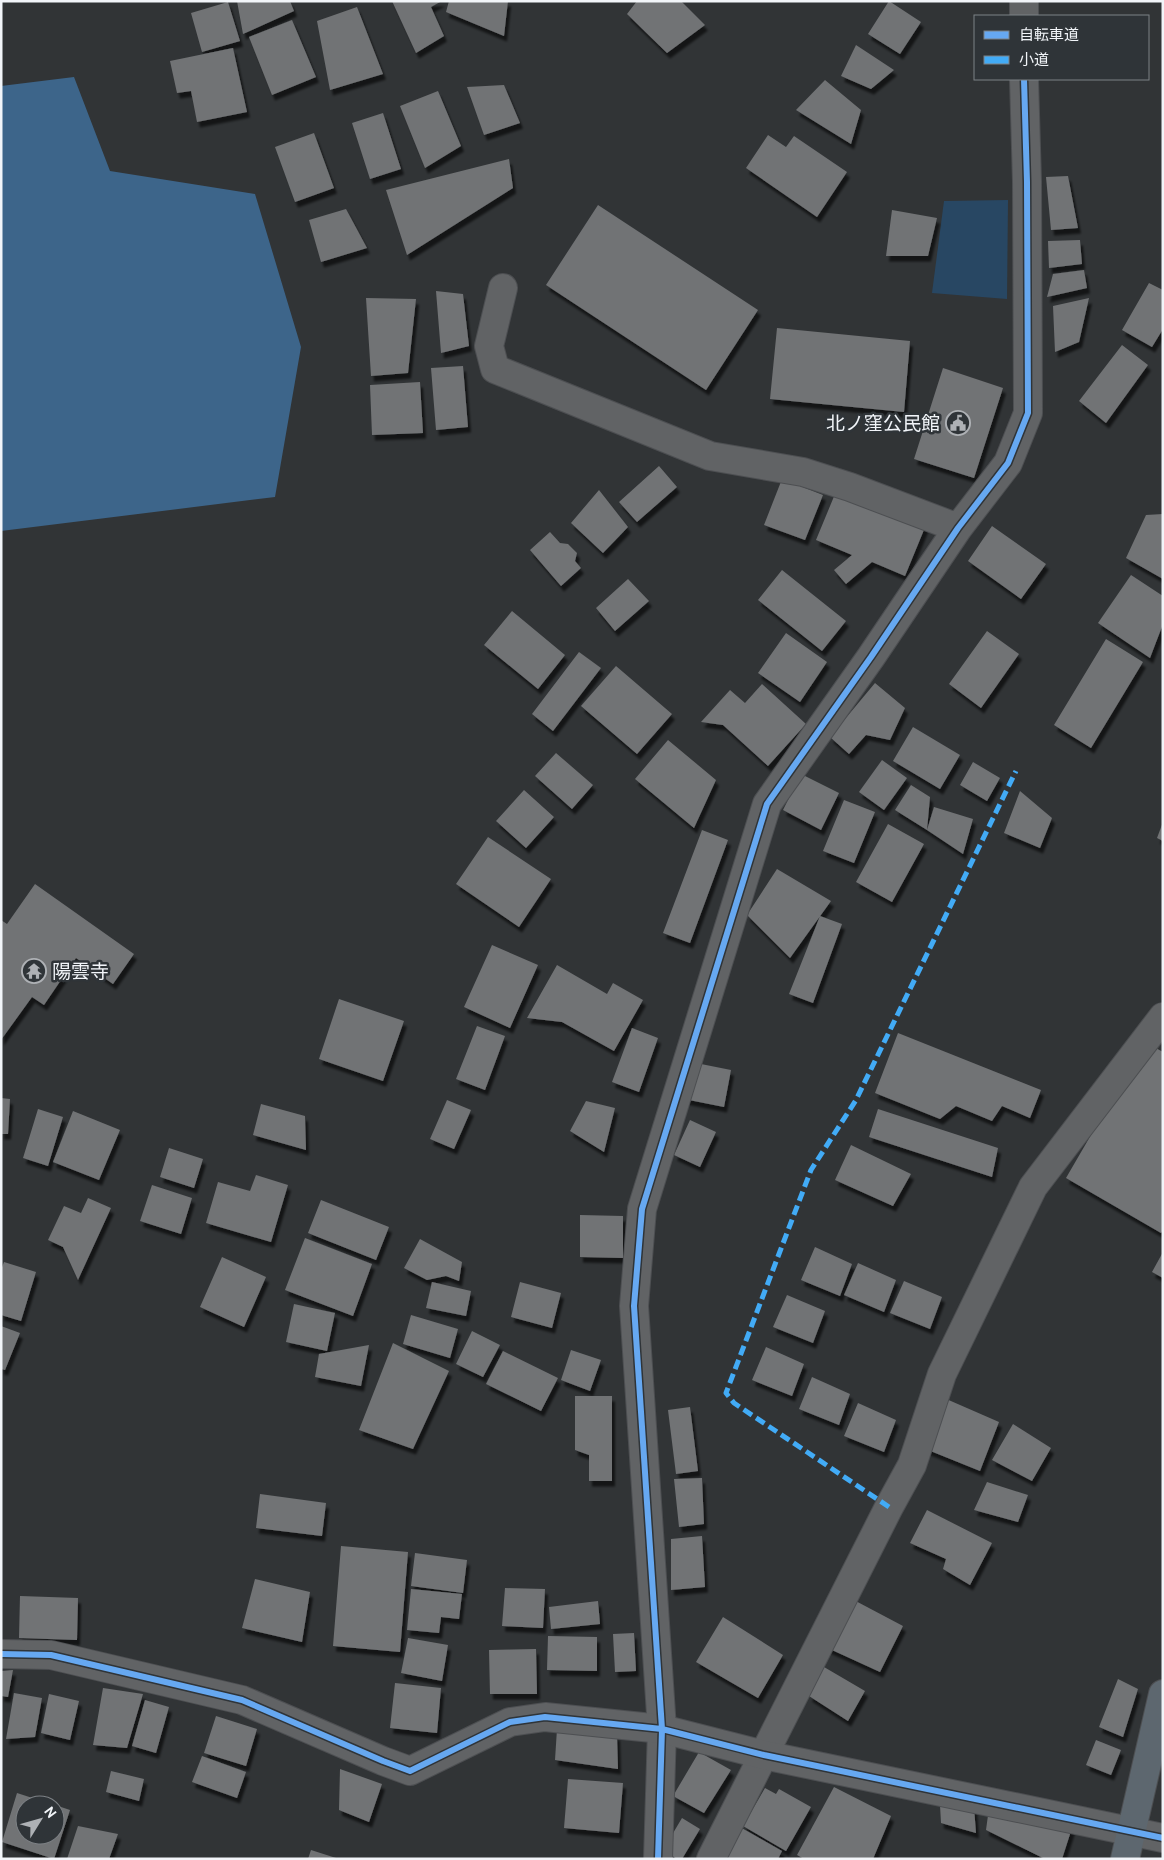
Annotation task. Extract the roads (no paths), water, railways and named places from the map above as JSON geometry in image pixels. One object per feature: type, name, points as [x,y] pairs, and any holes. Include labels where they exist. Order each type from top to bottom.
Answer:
[{"type":"main road","points":[[1125,1859],[1163,1694]]},
{"type":"street","points":[[1024,1],[1024,15]]},
{"type":"street","points":[[658,1859],[662,1729],[634,1306],[642,1210],[767,804],[871,657],[958,528],[1008,463],[1028,413],[1027,192],[1024,80]]},
{"type":"street","points":[[503,288],[489,346],[495,369],[710,456],[803,472],[850,487],[958,528]]},
{"type":"street","points":[[711,1859],[912,1465],[942,1374],[1033,1187],[1163,1017]]},
{"type":"street","points":[[1,1654],[51,1655],[242,1700],[410,1771],[510,1722],[546,1717],[662,1729],[764,1755],[1163,1838]]},
{"type":"place","name":"北ノ窪公民館","points":[[958,423]]},
{"type":"place","name":"陽雲寺","points":[[34,971]]}]
